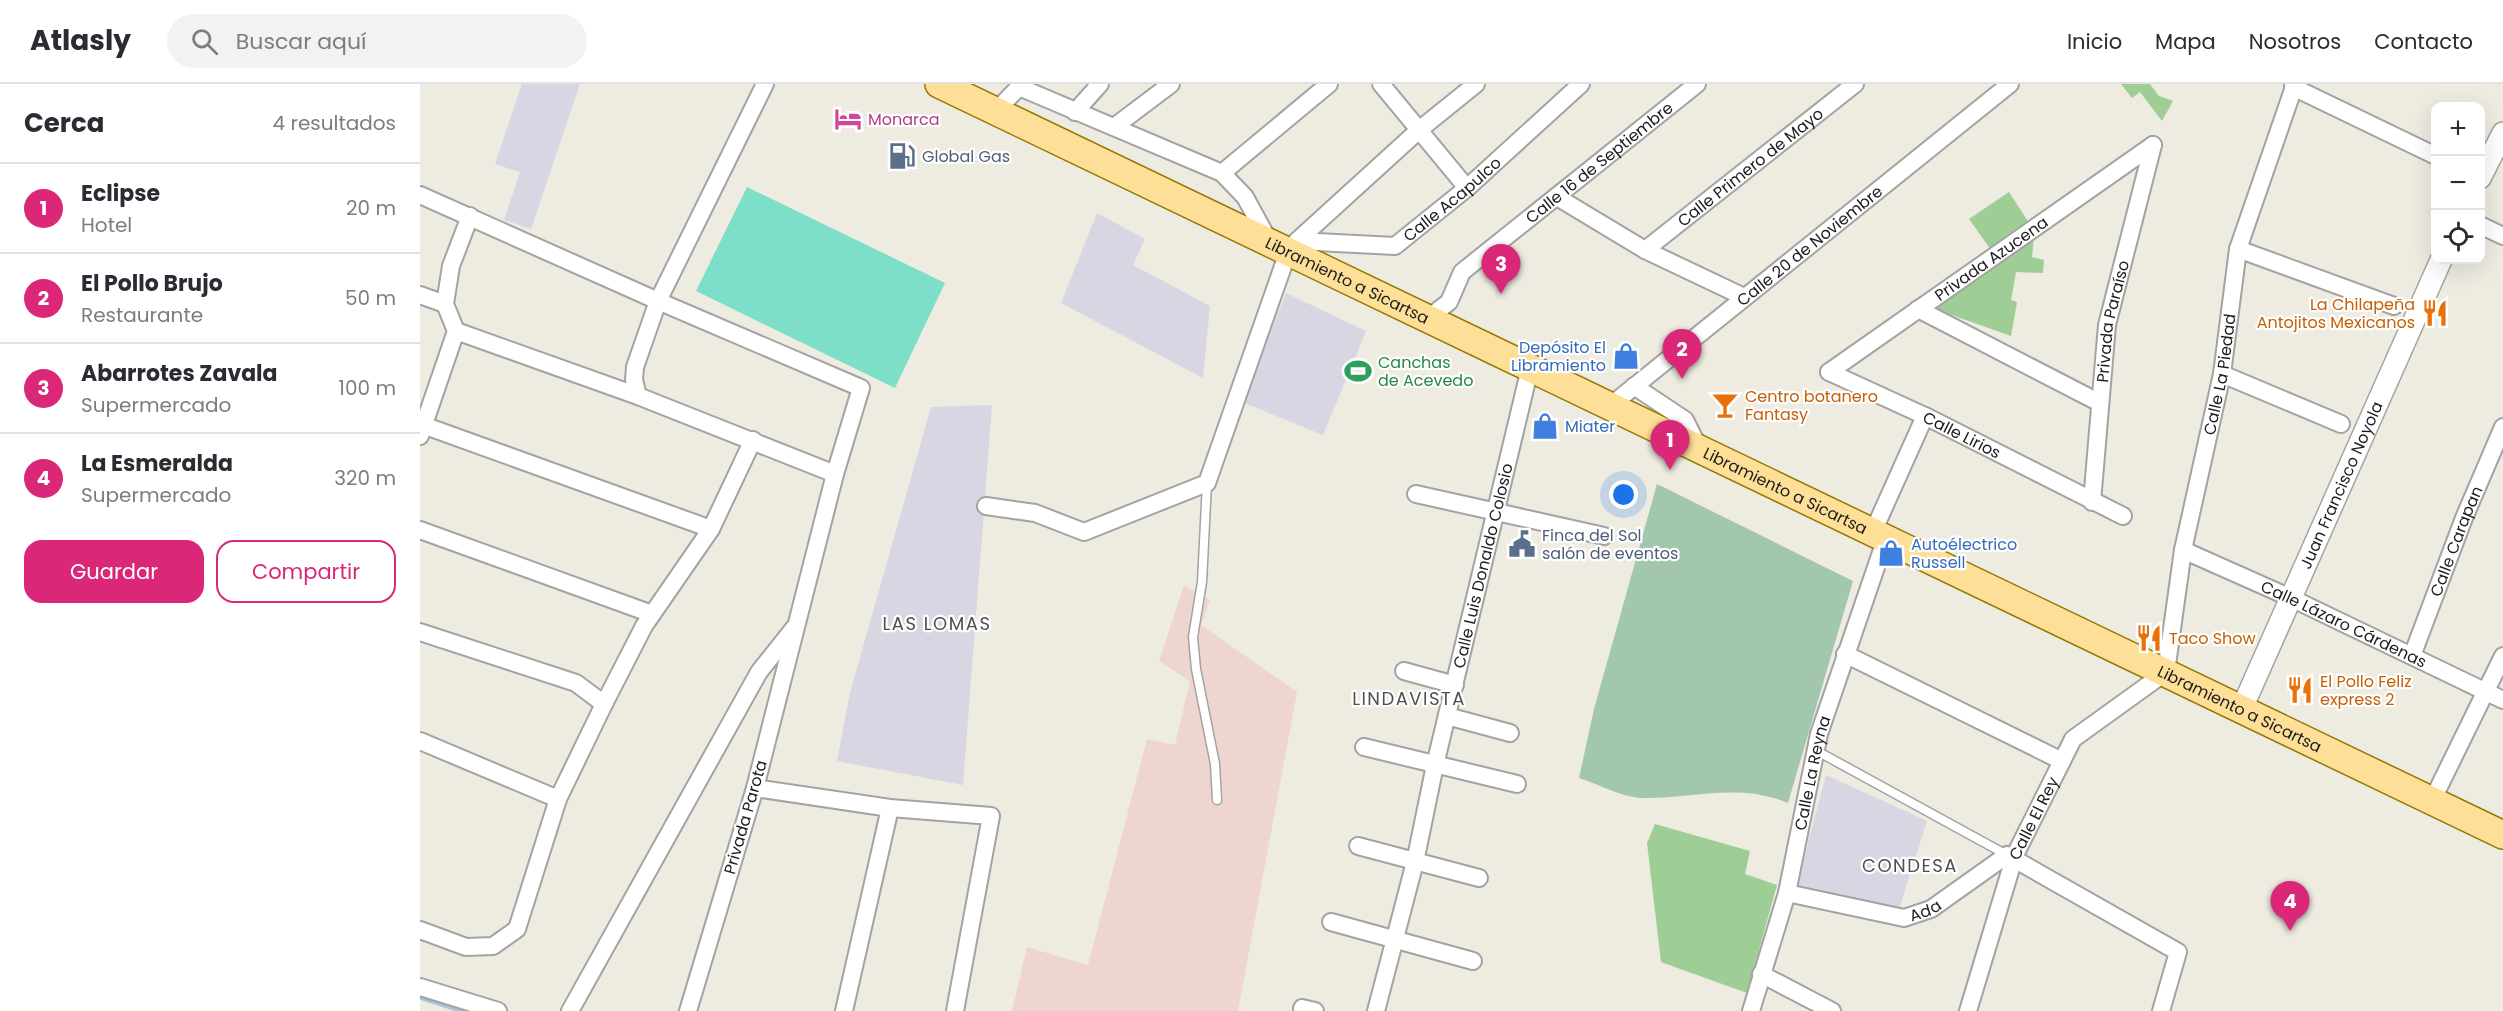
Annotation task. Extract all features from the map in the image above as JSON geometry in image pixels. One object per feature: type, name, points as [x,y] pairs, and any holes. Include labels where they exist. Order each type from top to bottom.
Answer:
[{"type":"main road","name":"Libramiento a Sicartsa","points":[[939,84],[1285,246],[1427,319],[2503,835]]},
{"type":"street","points":[[638,396],[634,380],[635,367],[658,301],[765,84]]},
{"type":"street","points":[[1075,112],[1100,84]]},
{"type":"street","points":[[1114,128],[1171,84]]},
{"type":"street","points":[[1222,173],[1329,84]]},
{"type":"street","points":[[1381,84],[1467,188]]},
{"type":"street","points":[[986,506],[1035,513],[1084,532],[1207,483],[1285,246],[1476,84]]},
{"type":"street","name":"Calle Acapulco","points":[[1285,246],[1395,246],[1467,188],[1581,84]]},
{"type":"street","name":"Calle 16 de Septiembre","points":[[1427,319],[1449,302],[1462,272],[1697,84]]},
{"type":"street","name":"Calle Primero de Mayo","points":[[1645,250],[1855,84]]},
{"type":"street","name":"Calle 20 de Noviembre","points":[[1610,406],[2010,84]]},
{"type":"street","points":[[2294,85],[2431,154]]},
{"type":"street","name":"Calle La Piedad","points":[[2166,672],[2183,550],[2222,374],[2238,249],[2294,85]]},
{"type":"street","points":[[996,111],[1020,86],[1075,112],[1222,173],[1285,246]]},
{"type":"street","points":[[2485,167],[2503,133]]},
{"type":"street","name":"Privada Azucena","points":[[1829,372],[2153,145]]},
{"type":"street","name":"Privada Paraíso","points":[[2092,502],[2107,325],[2153,145]]},
{"type":"street","points":[[420,195],[658,301]]},
{"type":"street","points":[[1557,197],[1645,250],[1744,297]]},
{"type":"street","points":[[470,216],[451,266],[445,304],[456,331],[421,428],[711,529]]},
{"type":"street","points":[[2485,227],[2503,236]]},
{"type":"street","points":[[2238,249],[2394,306]]},
{"type":"street","name":"Juan Francisco Noyola","points":[[2242,708],[2439,264]]},
{"type":"street","points":[[420,295],[445,304]]},
{"type":"street","name":"Privada Parota","points":[[658,301],[861,388],[834,474],[755,788],[688,1011]]},
{"type":"street","points":[[1918,309],[2100,403]]},
{"type":"street","points":[[456,331],[638,396],[834,474]]},
{"type":"street","name":"Calle Luis Donaldo Colosio","points":[[1376,1011],[1415,862],[1447,716],[1530,368]]},
{"type":"street","name":"Calle Lirios","points":[[1829,372],[1925,416],[2123,516]]},
{"type":"street","points":[[2222,374],[2341,424]]},
{"type":"street","points":[[1634,386],[1685,420],[1699,449]]},
{"type":"street","name":"Calle La Reyna","points":[[1751,1011],[1786,893],[1819,734],[1880,535],[1925,416]]},
{"type":"street","name":"Calle Carapan","points":[[2412,656],[2464,518],[2503,427]]},
{"type":"street","points":[[420,930],[466,947],[493,946],[517,930],[558,799],[604,704],[652,614],[711,529],[753,440]]},
{"type":"street","points":[[1416,494],[1604,536]]},
{"type":"street","points":[[420,530],[652,614]]},
{"type":"street","name":"Calle Lázaro Cárdenas","points":[[2183,550],[2290,598],[2503,700]]},
{"type":"street","points":[[570,1011],[759,672],[798,622]]},
{"type":"street","points":[[420,632],[576,683],[604,704]]},
{"type":"street","points":[[1845,654],[2062,761]]},
{"type":"street","points":[[2432,801],[2503,656]]},
{"type":"street","points":[[1404,671],[1455,685]]},
{"type":"street","name":"Calle El Rey","points":[[1968,1011],[2010,858],[2073,739],[2166,672]]},
{"type":"street","points":[[1447,716],[1510,733]]},
{"type":"street","points":[[420,741],[558,799]]},
{"type":"street","points":[[1364,747],[1517,784]]},
{"type":"street","points":[[755,788],[890,808],[991,816],[955,1011]]},
{"type":"street","points":[[844,1011],[890,808]]},
{"type":"street","points":[[1358,846],[1479,878]]},
{"type":"street","points":[[2010,858],[2178,952],[2161,1011]]},
{"type":"street","name":"Ada","points":[[1786,893],[1904,918],[1931,909],[2010,858]]},
{"type":"street","points":[[1331,922],[1473,961]]},
{"type":"street","points":[[1761,974],[1832,1011]]},
{"type":"street","points":[[420,987],[498,1011]]},
{"type":"lane","points":[[1207,483],[1202,582],[1194,637],[1196,669],[1215,764],[1217,800]]},
{"type":"lane","points":[[1817,751],[2010,858]]},
{"type":"shaded area","points":[[522,84],[580,84],[531,229],[504,220],[520,172],[495,164]]},
{"type":"shaded area","points":[[1097,213],[1145,239],[1133,265],[1210,306],[1203,378],[1061,303]]},
{"type":"shaded area","points":[[1286,293],[1366,331],[1323,435],[1242,402]]},
{"type":"shaded area","points":[[992,405],[963,785],[837,761],[850,693],[931,407]]},
{"type":"shaded area","points":[[1184,585],[1210,600],[1201,625],[1297,692],[1238,1011],[1012,1011],[1027,947],[1088,965],[1147,739],[1175,745],[1190,681],[1159,661]]},
{"type":"shaded area","points":[[1826,775],[1927,821],[1899,909],[1796,889]]},
{"type":"green space","points":[[2121,84],[2150,84],[2159,96],[2173,101],[2162,121],[2140,92],[2132,98]]},
{"type":"green space","points":[[747,187],[945,283],[895,388],[696,291]]},
{"type":"green space","points":[[2009,192],[2029,223],[1991,250],[1969,219]]},
{"type":"green space","points":[[2034,236],[2032,257],[2044,260],[2043,273],[2016,272],[2011,300],[2017,302],[2011,336],[1935,309]]},
{"type":"green space","points":[[1657,484],[1853,581],[1788,803],[1769,797],[1733,792],[1641,798],[1618,793],[1579,778],[1594,709]]},
{"type":"green space","points":[[1655,824],[1750,851],[1745,874],[1777,885],[1747,993],[1661,962],[1647,843]]},
{"type":"waterway","points":[[420,997],[463,1011]]},
{"type":"place","name":"Monarca","points":[[848,119]]},
{"type":"place","name":"Global Gas","points":[[902,156]]},
{"type":"place","name":"Abarrotes Zavala","points":[[1501,294]]},
{"type":"place","name":"La Chilapeña Antojitos Mexicanos","points":[[2435,313]]},
{"type":"place","name":"Depósito El Libramiento","points":[[1626,356]]},
{"type":"place","name":"Canchas de Acevedo","points":[[1358,371]]},
{"type":"place","name":"El Pollo Brujo","points":[[1682,379]]},
{"type":"place","name":"Centro botanero Fantasy","points":[[1725,405]]},
{"type":"place","name":"Miater","points":[[1545,426]]},
{"type":"place","name":"Eclipse","points":[[1670,470]]},
{"type":"place","name":"Finca del Sol salón de eventos","points":[[1522,544]]},
{"type":"place","name":"Autoélectrico Russell","points":[[1891,553]]},
{"type":"place","name":"Taco Show","points":[[2149,638]]},
{"type":"place","name":"El Pollo Feliz express 2","points":[[2300,690]]},
{"type":"place","name":"La Esmeralda","points":[[2290,931]]},
{"type":"district","name":"LAS LOMAS","points":[[937,624]]},
{"type":"district","name":"LINDAVISTA","points":[[1409,699]]},
{"type":"district","name":"CONDESA","points":[[1910,866]]}]
